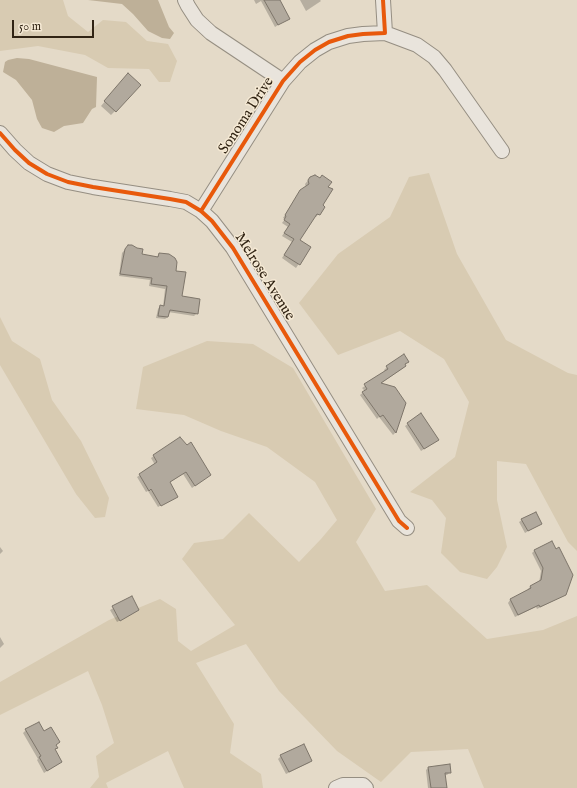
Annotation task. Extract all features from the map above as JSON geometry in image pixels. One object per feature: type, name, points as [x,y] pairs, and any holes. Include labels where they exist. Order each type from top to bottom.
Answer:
[{"type":"street","points":[[186,0],[197,20],[211,33],[283,81]]},
{"type":"street","points":[[383,0],[385,34]]},
{"type":"street","name":"Sonoma Drive","points":[[201,211],[283,81],[300,62],[315,50],[329,42],[348,36],[385,34],[417,45],[434,56],[502,151]]},
{"type":"street","name":"Melrose Avenue","points":[[0,133],[15,150],[47,174],[68,182],[186,202],[201,211],[212,221],[233,248],[399,521],[407,528]]},
{"type":"street","points":[[340,786],[363,786],[366,788]]},
{"type":"shaded area","points":[[0,0],[63,0],[68,16],[88,32],[103,20],[126,22],[147,41],[168,44],[177,61],[170,82],[159,82],[149,69],[108,68],[85,55],[38,46],[0,51]]},
{"type":"shaded area","points":[[88,0],[158,0],[169,27],[174,33],[170,39],[162,38],[148,31],[122,4]]},
{"type":"shaded area","points":[[17,58],[29,59],[97,77],[96,107],[92,109],[83,123],[64,126],[54,132],[42,128],[37,119],[32,100],[16,80],[3,72],[5,62]]},
{"type":"shaded area","points":[[429,173],[457,254],[506,340],[568,373],[577,375],[577,551],[568,542],[526,464],[497,461],[497,500],[507,547],[497,567],[487,579],[460,572],[441,553],[446,518],[432,500],[410,492],[455,457],[469,402],[444,359],[400,331],[338,355],[299,303],[338,254],[390,217],[409,177]]},
{"type":"shaded area","points":[[0,317],[12,341],[40,359],[52,400],[81,441],[109,498],[105,517],[95,518],[76,494],[0,365]]},
{"type":"shaded area","points":[[207,341],[253,344],[293,368],[376,509],[356,542],[385,591],[427,585],[487,639],[543,630],[577,616],[577,788],[484,788],[468,749],[411,752],[381,782],[337,751],[279,691],[246,644],[196,663],[234,724],[230,753],[261,774],[263,788],[184,788],[168,751],[106,783],[108,788],[90,788],[99,777],[96,756],[114,743],[102,705],[88,671],[0,715],[0,682],[109,620],[160,599],[176,609],[178,641],[191,651],[235,625],[182,559],[194,543],[223,539],[249,513],[299,562],[337,520],[315,482],[267,447],[221,431],[184,415],[136,409],[143,367]]},
{"type":"building","points":[[264,0],[280,0],[290,19],[278,25]]},
{"type":"building","points":[[128,73],[141,85],[116,112],[104,101]]},
{"type":"building","points":[[315,175],[320,178],[322,175],[332,182],[328,187],[333,189],[323,205],[325,207],[320,215],[317,214],[300,240],[311,247],[300,265],[284,255],[294,239],[284,233],[290,224],[284,220],[285,215],[300,190],[309,184],[308,180],[310,177]]},
{"type":"building","points":[[128,245],[143,249],[142,254],[158,257],[159,253],[169,254],[175,258],[177,262],[176,271],[186,272],[182,296],[200,299],[198,314],[170,310],[168,317],[158,316],[160,305],[164,306],[167,286],[151,284],[152,278],[120,274],[125,249]]},
{"type":"building","points":[[404,354],[409,362],[405,364],[406,366],[381,383],[395,387],[406,403],[396,433],[383,415],[380,417],[362,392],[367,389],[364,384],[388,369],[386,366]]},
{"type":"building","points":[[421,413],[439,440],[424,449],[407,423]]},
{"type":"building","points":[[180,437],[187,445],[191,442],[211,475],[195,486],[186,472],[170,482],[178,497],[161,506],[151,489],[149,491],[139,474],[157,462],[153,455]]},
{"type":"building","points":[[536,512],[542,524],[528,531],[521,519]]},
{"type":"building","points":[[552,541],[556,549],[559,547],[573,575],[566,595],[518,615],[510,599],[531,588],[530,586],[541,580],[543,568],[534,550]]},
{"type":"building","points":[[132,596],[139,610],[120,621],[112,606]]},
{"type":"building","points":[[39,722],[44,731],[51,727],[60,742],[56,745],[58,748],[55,749],[62,762],[47,771],[39,757],[41,756],[25,729]]},
{"type":"building","points":[[304,744],[312,761],[289,772],[280,755]]},
{"type":"building","points":[[450,764],[451,773],[445,773],[447,788],[431,788],[428,767]]},
{"type":"cycle path","points":[[201,211],[283,81],[300,62],[315,50],[329,42],[348,36],[385,33],[383,0]]},
{"type":"cycle path","points":[[0,133],[29,163],[47,174],[68,182],[186,202],[201,211],[212,221],[233,248],[399,521],[407,528]]}]
